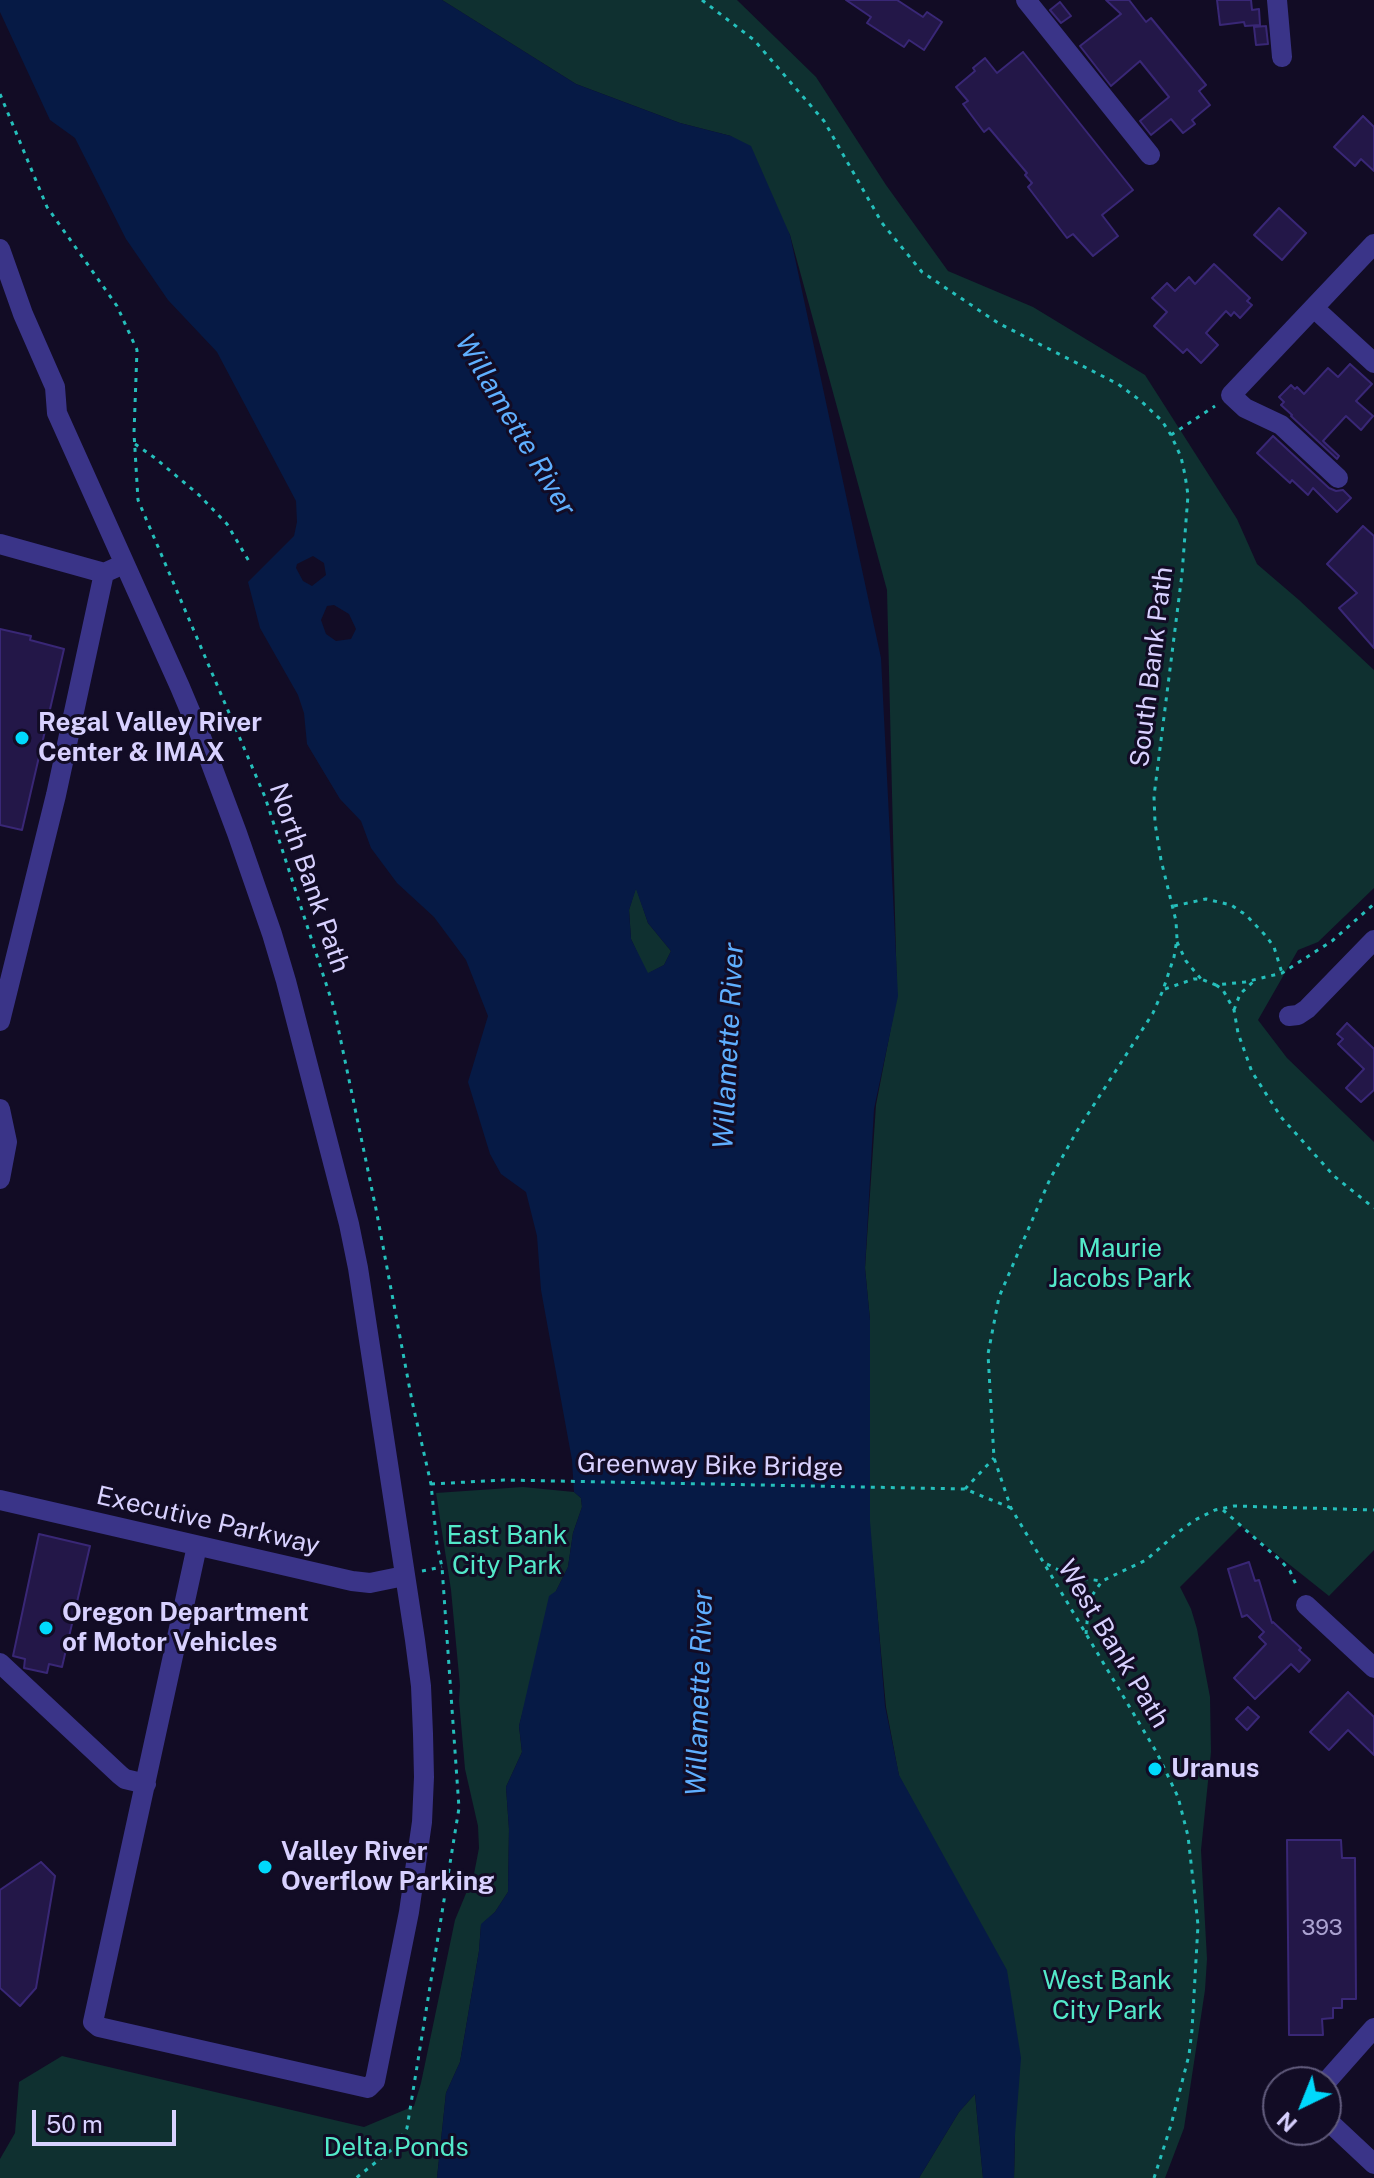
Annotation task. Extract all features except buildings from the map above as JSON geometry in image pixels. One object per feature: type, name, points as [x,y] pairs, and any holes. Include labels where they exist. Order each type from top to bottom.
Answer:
[{"type":"street","points":[[1026,0],[1150,155]]},
{"type":"street","points":[[1277,0],[1282,57]]},
{"type":"street","points":[[1338,478],[1281,425],[1245,408],[1231,395],[1374,244]]},
{"type":"street","points":[[0,249],[23,314],[55,387],[57,413],[206,749],[260,898],[286,981],[338,1174],[352,1239],[421,1686],[424,1777],[422,1822],[409,1912],[375,2081],[365,2088],[99,2027],[93,2019],[197,1546]]},
{"type":"street","points":[[1314,308],[1374,363]]},
{"type":"street","points":[[0,544],[104,573],[123,564]]},
{"type":"street","points":[[0,1021],[10,938],[56,795],[104,573]]},
{"type":"street","points":[[1289,1016],[1303,1013],[1374,940]]},
{"type":"street","points":[[0,1109],[7,1142],[0,1179]]},
{"type":"street","name":"Executive Parkway","points":[[0,1500],[361,1583],[404,1576]]},
{"type":"street","points":[[1306,1605],[1374,1668]]},
{"type":"street","points":[[0,1663],[120,1775],[146,1784]]},
{"type":"street","points":[[1340,2066],[1374,2028]]},
{"type":"street","points":[[1342,2134],[1374,2164]]},
{"type":"path","name":"South Bank Path","points":[[702,0],[754,40],[824,121],[882,223],[922,272],[998,323],[1118,384],[1151,409],[1171,435],[1181,457],[1188,495],[1182,574],[1154,796],[1155,823],[1161,860],[1174,906],[1177,939],[1174,957],[1153,1013],[1050,1179],[999,1297],[988,1354],[994,1458],[1011,1508]]},
{"type":"path","name":"North Bank Path","points":[[0,94],[47,207],[117,306],[137,350],[135,444],[138,500],[265,797],[334,1008],[431,1484]]},
{"type":"path","points":[[1171,435],[1231,395]]},
{"type":"path","points":[[135,444],[199,495],[227,524],[250,563]]},
{"type":"path","points":[[1174,906],[1206,899],[1231,905],[1246,915],[1266,936],[1274,947],[1282,973]]},
{"type":"path","points":[[1216,985],[1282,973],[1332,941],[1374,904]]},
{"type":"path","points":[[1177,939],[1186,961],[1201,979],[1223,990],[1234,1010],[1238,1033],[1252,1072],[1281,1117],[1334,1176],[1374,1208]]},
{"type":"path","points":[[1163,990],[1180,982],[1201,979]]},
{"type":"path","points":[[1234,1010],[1240,994],[1255,980]]},
{"type":"path","points":[[994,1458],[965,1489],[1011,1508]]},
{"type":"path","name":"Greenway Bike Bridge","points":[[431,1484],[504,1480],[965,1489]]},
{"type":"path","points":[[1086,1634],[1089,1600],[1102,1581],[1146,1560],[1195,1520],[1234,1506],[1374,1510]]},
{"type":"path","name":"West Bank Path","points":[[1011,1508],[1157,1753],[1178,1797],[1188,1836],[1198,1925],[1189,2055],[1154,2178]]},
{"type":"path","points":[[1222,1509],[1289,1569],[1306,1605]]},
{"type":"path","points":[[1043,1562],[1072,1577],[1102,1581]]},
{"type":"green space","name":"Maurie Jacobs Park","points":[[442,0],[737,0],[816,77],[886,185],[948,271],[1033,307],[1145,375],[1237,519],[1257,564],[1374,670],[1374,888],[1318,942],[1298,950],[1258,1020],[1287,1058],[1374,1142],[1374,1550],[1329,1596],[1241,1526],[1180,1587],[1197,1629],[1210,1697],[1211,1752],[1201,1850],[1207,1959],[1184,2128],[1165,2178],[1014,2178],[1015,2136],[977,1918],[899,1776],[886,1707],[869,1522],[870,1320],[865,1268],[876,1105],[897,996],[887,590],[790,235],[731,136],[680,123],[576,84]]},
{"type":"green space","points":[[636,887],[648,923],[671,951],[664,965],[647,974],[631,939],[629,910]]},
{"type":"green space","points":[[523,1487],[574,1492],[581,1498],[582,1507],[573,1533],[568,1567],[556,1591],[519,1726],[522,1752],[506,1787],[508,1892],[495,1912],[481,1925],[460,2062],[446,2093],[437,2178],[0,2178],[0,2159],[15,2133],[19,2082],[62,2056],[364,2127],[414,2106],[455,1920],[474,1874],[479,1848],[478,1826],[465,1769],[451,1590],[436,1493]]},
{"type":"green space","points":[[975,2094],[983,2178],[919,2178],[959,2112]]},
{"type":"water","name":"Willamette River","points":[[0,0],[442,0],[576,84],[680,123],[731,136],[751,146],[790,235],[881,658],[898,996],[874,1109],[865,1268],[870,1320],[870,1521],[885,1706],[899,1775],[1007,1970],[1021,2058],[1014,2178],[983,2178],[975,2094],[959,2112],[919,2178],[437,2178],[446,2093],[460,2062],[481,1924],[495,1912],[508,1892],[506,1787],[522,1752],[519,1726],[549,1596],[556,1591],[568,1567],[573,1533],[582,1507],[581,1498],[574,1492],[572,1460],[541,1290],[537,1236],[526,1192],[501,1174],[490,1154],[468,1082],[488,1016],[466,960],[434,917],[397,883],[371,848],[361,821],[340,799],[307,744],[304,713],[298,695],[260,628],[248,582],[294,536],[296,501],[217,352],[168,300],[126,239],[75,138],[50,120],[0,12]],"holes":[[[313,556],[324,563],[326,575],[312,586],[303,581],[296,568],[297,564]],[[334,605],[349,614],[356,629],[351,639],[336,641],[326,634],[321,620],[327,606]],[[636,889],[648,923],[671,951],[664,965],[648,973],[631,939],[629,910]]]},
{"type":"place","name":"Regal Valley River Center & IMAX","points":[[22,738]]},
{"type":"place","name":"Oregon Department of Motor Vehicles","points":[[46,1628]]},
{"type":"place","name":"Uranus","points":[[1155,1769]]},
{"type":"place","name":"Valley River Overflow Parking","points":[[265,1867]]},
{"type":"park label","name":"East Bank City Park","points":[[507,1551]]},
{"type":"park label","name":"West Bank City Park","points":[[1107,1996]]},
{"type":"park label","name":"Delta Ponds","points":[[396,2148]]}]
